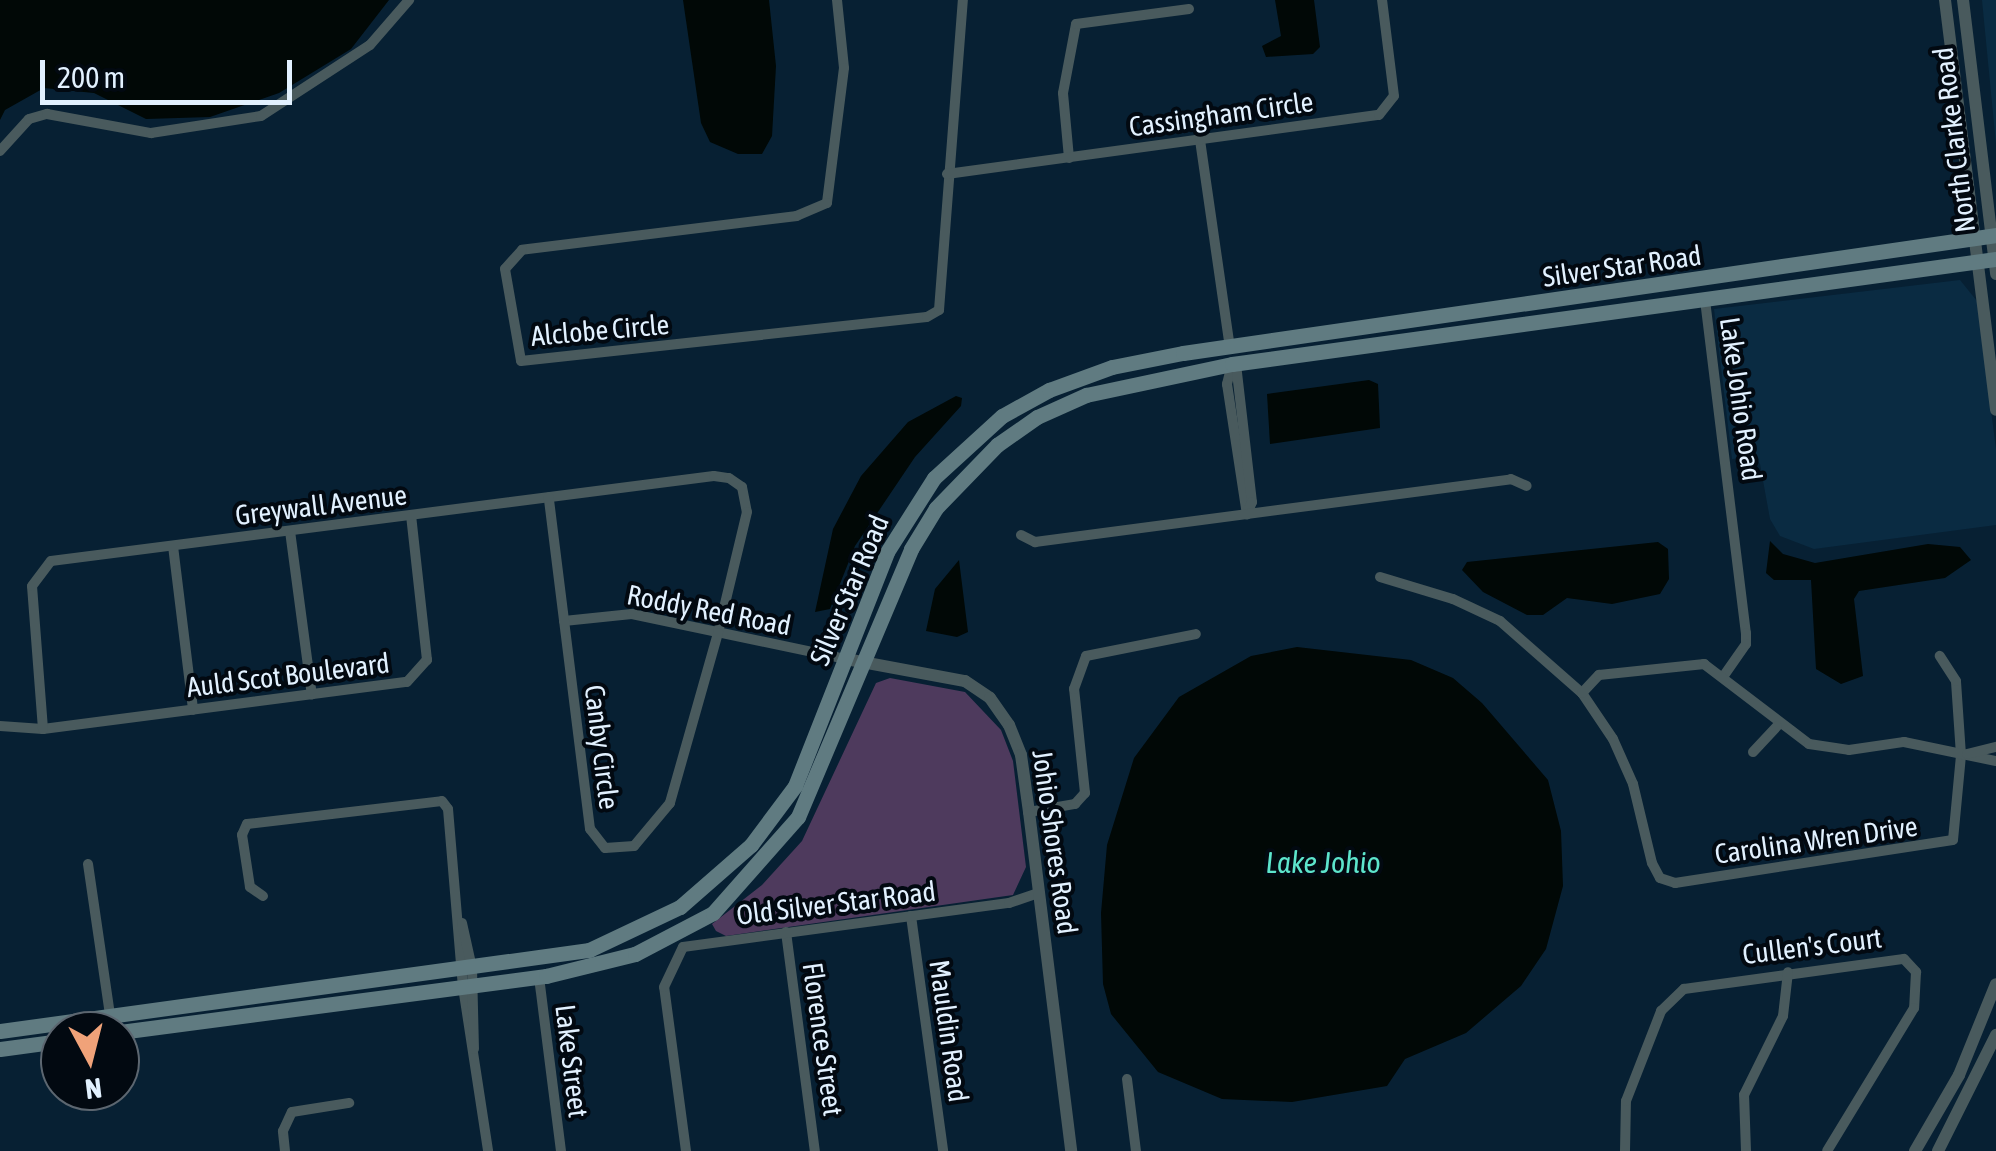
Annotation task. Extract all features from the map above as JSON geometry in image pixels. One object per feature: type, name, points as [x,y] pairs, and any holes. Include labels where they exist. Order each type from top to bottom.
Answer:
[{"type":"main road","name":"Silver Star Road","points":[[140,1029],[539,977],[635,954],[680,934],[724,903],[798,817],[911,549],[963,475],[1037,416],[1098,390],[1261,350],[1349,339],[1350,330],[1987,236]]},
{"type":"main road","name":"Silver Star Road","points":[[140,1011],[589,950],[680,907],[750,846],[795,786],[908,516],[934,478],[1002,416],[1112,367],[1232,358],[1544,322],[1991,264]]},
{"type":"main road","points":[[1544,322],[1551,314],[1677,294],[1698,281]]},
{"type":"main road","points":[[140,1020],[220,1008],[244,997]]},
{"type":"main road","name":"Silver Star Road","points":[[0,1030],[40,1025]]},
{"type":"main road","points":[[0,1041],[40,1035]]},
{"type":"main road","points":[[0,1049],[40,1043]]},
{"type":"street","points":[[0,151],[30,119],[47,114],[151,133],[261,116],[370,45],[409,0]]},
{"type":"street","name":"Alclobe Circle","points":[[837,0],[844,68],[827,203],[797,216],[522,250],[505,269],[520,361],[926,317],[942,296],[947,174]]},
{"type":"street","points":[[947,174],[962,0]]},
{"type":"street","name":"Cassingham Circle","points":[[947,174],[1389,110],[1394,96],[1382,0]]},
{"type":"street","name":"North Clarke Road","points":[[1945,0],[1987,236]]},
{"type":"street","name":"North Clarke Road","points":[[1963,0],[1991,264],[1996,410]]},
{"type":"street","points":[[1069,158],[1063,93],[1076,24],[1188,8]]},
{"type":"street","points":[[1949,32],[1966,30]]},
{"type":"street","points":[[1200,140],[1232,358],[1227,384],[1247,514]]},
{"type":"street","name":"Lake Johio Road","points":[[1705,300],[1733,505],[1746,644],[1725,674]]},
{"type":"street","name":"Greywall Avenue","points":[[42,729],[32,586],[38,570],[51,561],[714,476],[742,487],[747,512]]},
{"type":"street","points":[[1021,535],[1036,542],[1512,479],[1526,486]]},
{"type":"street","name":"Canby Circle","points":[[548,498],[590,829],[604,848],[620,851],[634,846],[670,803],[718,634],[747,512]]},
{"type":"street","name":"Auld Scot Boulevard","points":[[0,726],[42,729],[407,682],[427,660],[411,516]]},
{"type":"street","points":[[290,530],[312,695]]},
{"type":"street","points":[[173,546],[193,710]]},
{"type":"street","points":[[1380,577],[1453,598],[1500,622],[1582,692],[1599,674],[1688,662],[1725,674],[1778,726],[1829,750],[1904,742],[1961,755],[1995,761],[1995,747],[1961,755]]},
{"type":"street","name":"Roddy Red Road","points":[[564,620],[632,614],[846,659]]},
{"type":"street","points":[[1029,812],[1075,804],[1085,794],[1074,689],[1086,656],[1196,634]]},
{"type":"street","points":[[1940,656],[1956,681],[1961,755]]},
{"type":"street","name":"Johio Shores Road","points":[[846,659],[936,672],[990,698],[1021,755],[1072,1151]]},
{"type":"street","name":"Carolina Wren Drive","points":[[1582,692],[1613,738],[1633,784],[1660,878],[1676,883],[1954,840],[1961,755]]},
{"type":"street","points":[[1753,752],[1778,726]]},
{"type":"street","points":[[263,896],[250,887],[242,835],[247,824],[442,801],[462,922],[488,1151]]},
{"type":"street","points":[[88,864],[109,1011]]},
{"type":"street","name":"Old Silver Star Road","points":[[686,1151],[664,987],[683,947],[911,916],[1038,893]]},
{"type":"street","name":"Mauldin Road","points":[[911,916],[943,1151]]},
{"type":"street","name":"Florence Street","points":[[786,932],[815,1151]]},
{"type":"street","name":"Cullen's Court","points":[[1624,1151],[1626,1101],[1667,1002],[1702,983],[1892,958],[1916,972],[1914,1008],[1896,1045],[1828,1151]]},
{"type":"street","points":[[1746,1151],[1744,1095],[1783,1016],[1788,972]]},
{"type":"street","name":"Lake Street","points":[[539,977],[561,1151]]},
{"type":"street","points":[[1915,1151],[1960,1075],[1996,984]]},
{"type":"street","points":[[1938,1151],[1996,1036]]},
{"type":"street","points":[[1127,1079],[1136,1151]]},
{"type":"street","points":[[285,1151],[282,1130],[292,1112],[349,1103]]},
{"type":"shaded area","points":[[1982,0],[1996,0],[1996,144]]},
{"type":"shaded area","points":[[1960,280],[1977,301],[1996,449],[1996,525],[1814,549],[1780,536],[1770,519],[1760,464],[1754,457],[1732,459],[1714,309]]},
{"type":"shaded area","points":[[890,678],[965,692],[1001,730],[1013,761],[1026,867],[1013,895],[726,936],[716,931],[712,924],[762,885],[802,841],[876,683]]},
{"type":"water","points":[[0,0],[389,0],[351,49],[279,93],[210,117],[146,119],[94,93],[44,88],[5,110],[0,120]]},
{"type":"water","points":[[683,0],[769,0],[776,66],[772,136],[762,154],[738,154],[710,142],[701,123]]},
{"type":"water","points":[[1275,0],[1314,0],[1320,47],[1313,54],[1266,57],[1262,46],[1281,36]]},
{"type":"water","points":[[1369,380],[1378,384],[1380,428],[1270,444],[1267,394]]},
{"type":"water","points":[[956,396],[962,398],[961,406],[915,457],[855,546],[830,609],[815,612],[833,529],[861,476],[908,422]]},
{"type":"water","points":[[1770,541],[1783,554],[1815,563],[1928,544],[1960,547],[1971,560],[1945,578],[1859,591],[1854,599],[1863,676],[1841,684],[1816,669],[1811,580],[1774,580],[1766,573]]},
{"type":"water","points":[[1658,542],[1668,549],[1669,579],[1660,594],[1612,604],[1567,598],[1543,615],[1527,615],[1483,592],[1462,570],[1467,562]]},
{"type":"water","points":[[959,560],[968,632],[957,637],[926,631],[935,589]]},
{"type":"water","name":"Lake Johio","points":[[1297,647],[1411,660],[1453,678],[1482,703],[1548,780],[1561,831],[1563,886],[1546,949],[1521,986],[1466,1033],[1405,1059],[1387,1086],[1292,1102],[1222,1099],[1158,1072],[1111,1014],[1103,984],[1101,913],[1107,845],[1134,758],[1179,697],[1251,656]]}]
